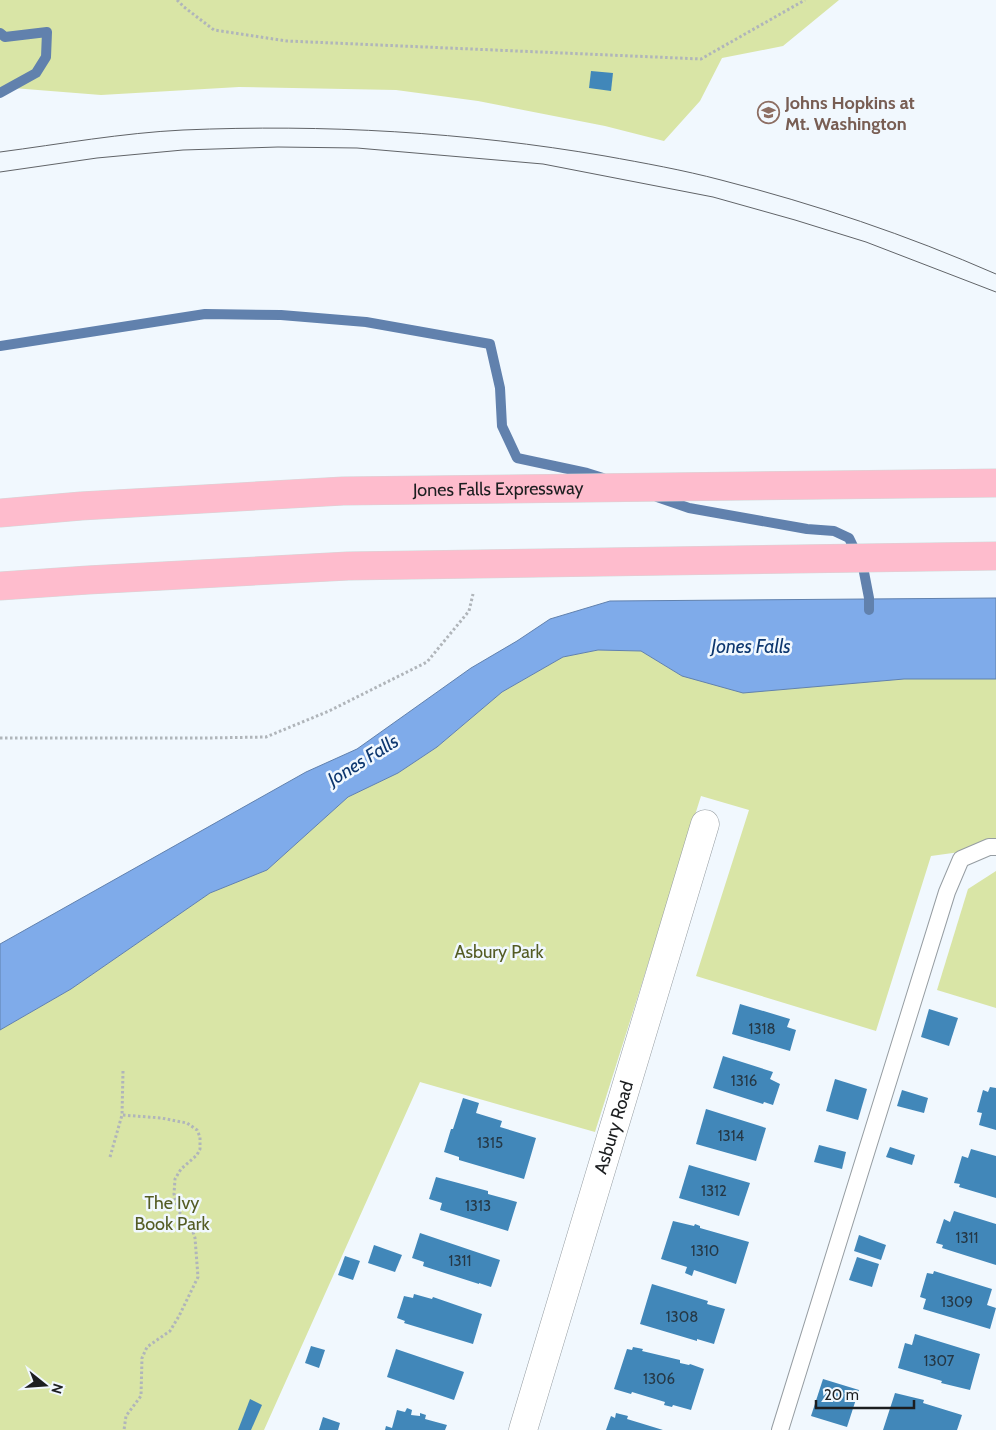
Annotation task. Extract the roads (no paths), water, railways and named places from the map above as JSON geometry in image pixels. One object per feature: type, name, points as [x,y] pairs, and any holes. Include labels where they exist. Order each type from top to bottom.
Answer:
[{"type":"highway","name":"Jones Falls Expressway","points":[[0,513],[81,506],[343,491],[996,483]]},
{"type":"highway","points":[[0,586],[348,566],[996,556]]},
{"type":"street","name":"Asbury Road","points":[[523,1430],[705,824]]},
{"type":"lane","points":[[780,1430],[947,892],[961,859],[990,847],[996,847]]},
{"type":"water","name":"Jones Falls","points":[[996,598],[996,679],[904,679],[743,693],[682,676],[641,651],[598,650],[563,657],[502,692],[437,747],[398,773],[348,797],[267,870],[210,893],[71,989],[0,1030],[0,944],[306,772],[357,749],[471,668],[550,619],[610,601]]},
{"type":"waterway","points":[[0,33],[5,37],[47,32],[46,57],[36,73],[0,93]]},
{"type":"waterway","points":[[0,346],[205,314],[281,315],[366,322],[490,344],[500,388],[502,426],[517,458],[603,478]]},
{"type":"waterway","points":[[657,497],[689,508],[807,529],[834,531],[849,538],[863,567],[869,598],[869,610]]},
{"type":"tram line","points":[[0,152],[137,134],[236,128],[342,129],[500,141],[649,164],[707,176],[756,189],[895,233],[996,274]]},
{"type":"tram line","points":[[0,172],[97,158],[183,150],[278,147],[357,148],[543,164],[713,197],[795,220],[866,242],[996,292]]},
{"type":"place","name":"Johns Hopkins at Mt. Washington","points":[[769,113]]},
{"type":"park label","name":"Asbury Park","points":[[499,952]]},
{"type":"park label","name":"The Ivy Book Park","points":[[172,1213]]}]
